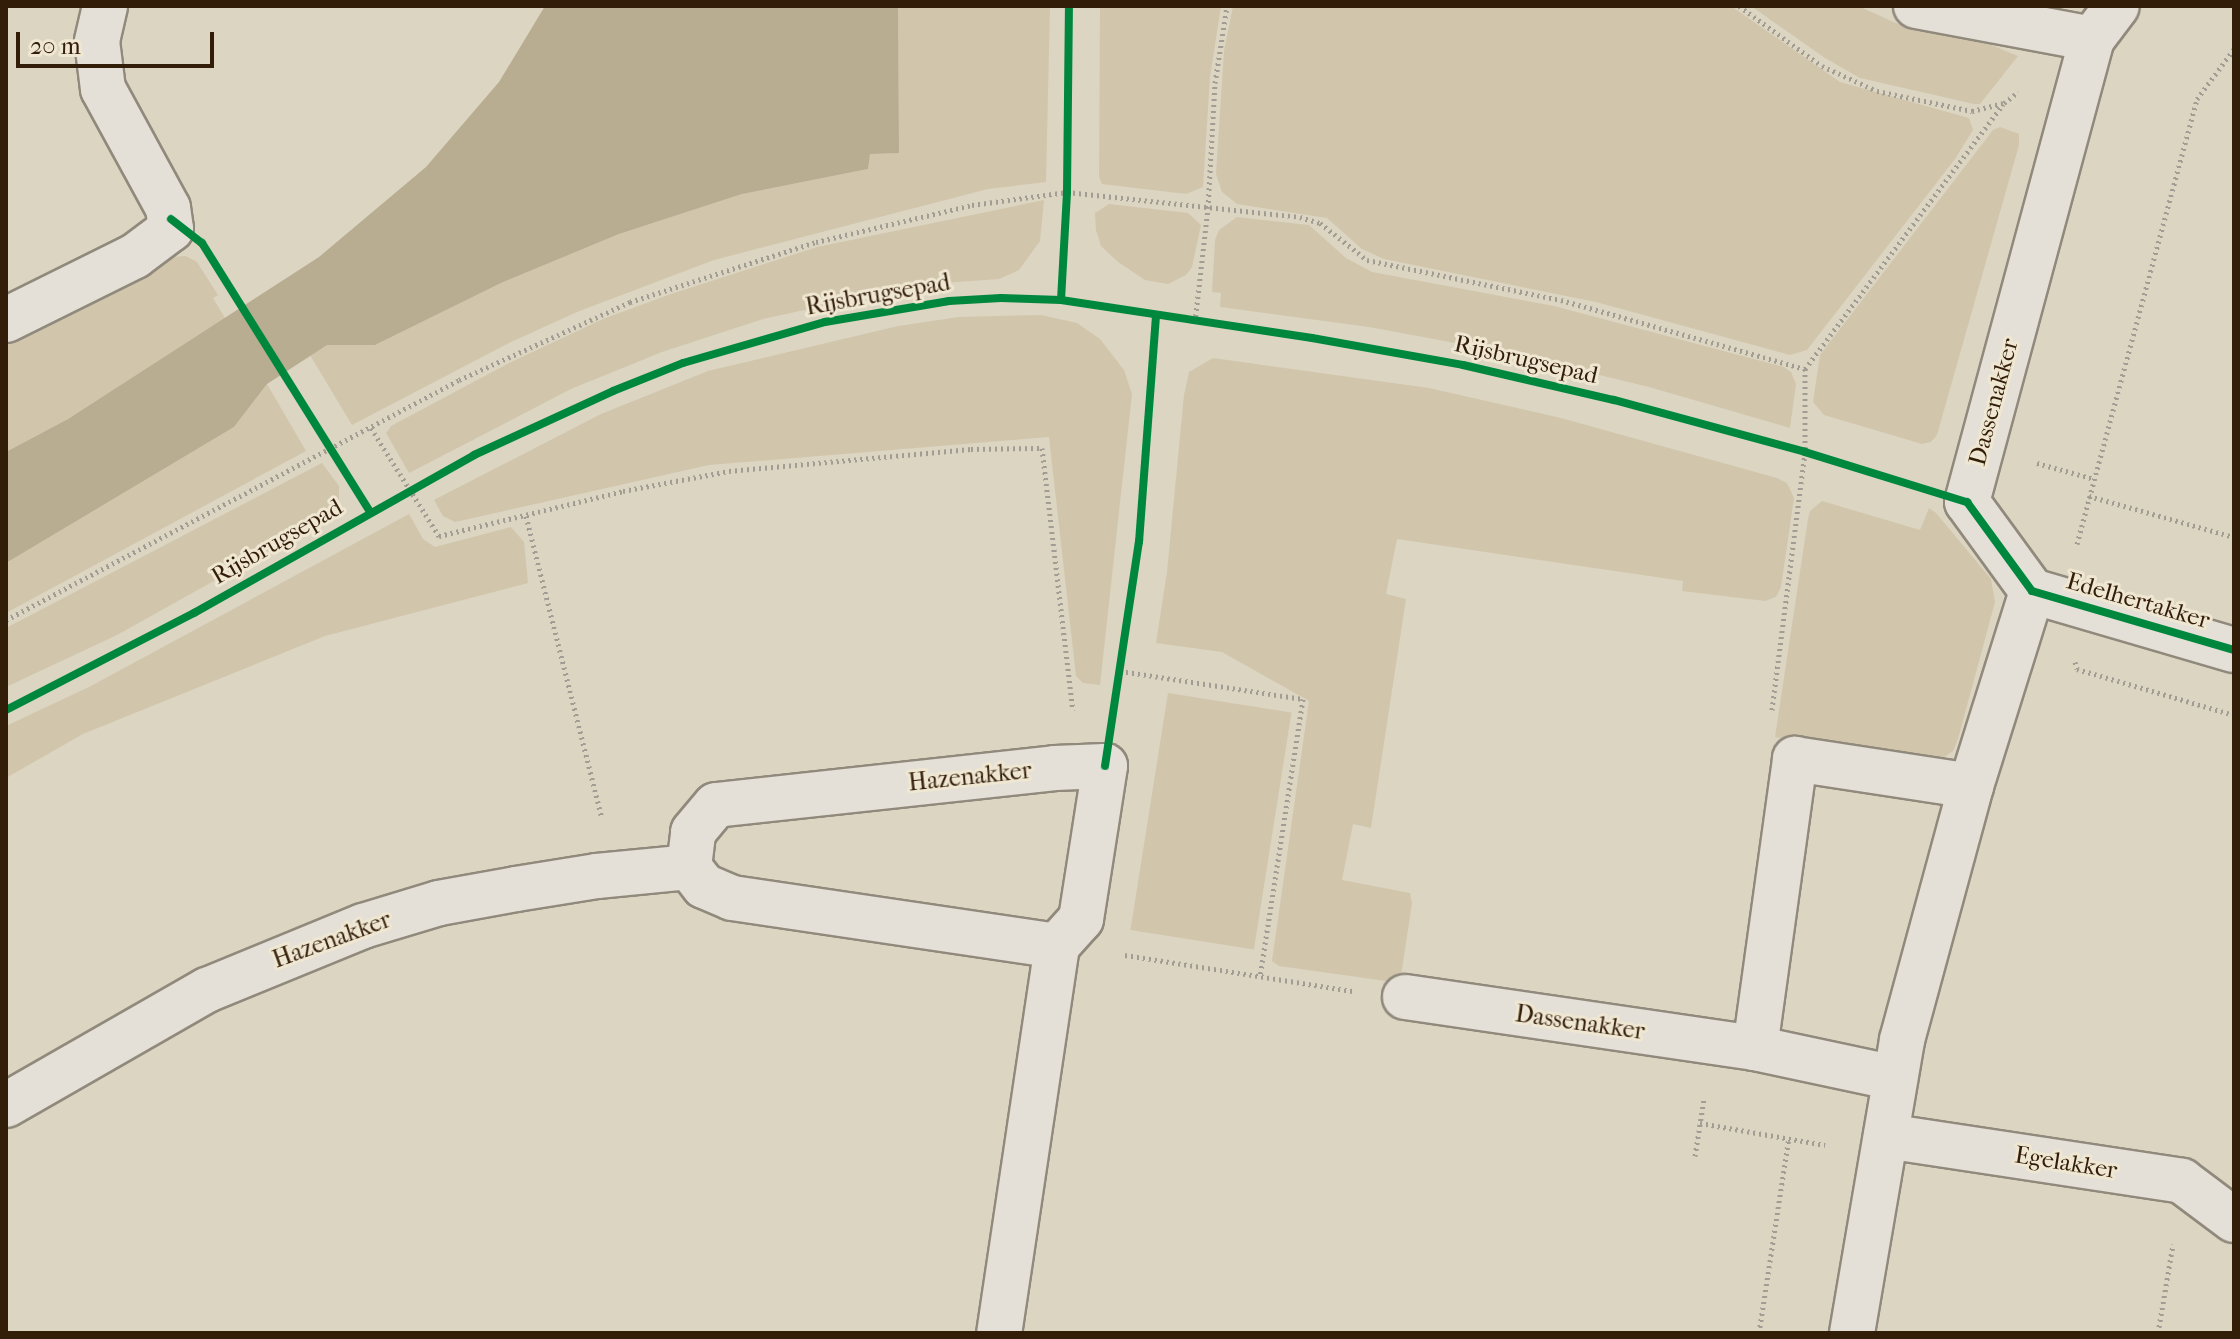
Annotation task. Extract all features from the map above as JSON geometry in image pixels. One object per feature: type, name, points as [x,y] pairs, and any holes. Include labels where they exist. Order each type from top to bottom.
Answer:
[{"type":"street","points":[[6,320],[135,256],[171,229],[168,208],[103,89],[97,41],[105,6]]},
{"type":"street","points":[[1916,6],[2104,23]]},
{"type":"street","name":"Dassenakker","points":[[2047,596],[1967,502],[2104,23]]},
{"type":"street","points":[[1852,1333],[1895,1078],[1971,786],[2047,596]]},
{"type":"street","name":"Edelhertakker","points":[[2047,596],[2234,650]]},
{"type":"street","points":[[1755,1048],[1795,759],[1971,786]]},
{"type":"street","points":[[999,1333],[1057,946],[1081,919],[1105,766]]},
{"type":"street","name":"Hazenakker","points":[[6,1105],[207,990],[363,926],[439,903],[616,874],[689,867],[693,832],[716,805],[1055,768],[1105,766]]},
{"type":"street","points":[[689,867],[704,886],[732,898],[1057,946]]},
{"type":"street","name":"Dassenakker","points":[[1405,997],[1755,1048],[1895,1078]]},
{"type":"street","name":"Egelakker","points":[[1884,1145],[2182,1181],[2234,1220]]},
{"type":"path","points":[[1195,322],[1208,208],[1215,83],[1227,6]]},
{"type":"path","points":[[1739,6],[1822,66],[1849,81],[1877,91],[1972,111],[2004,103]]},
{"type":"path","points":[[1795,759],[1767,743],[1805,452],[1805,369],[2004,103],[2104,23]]},
{"type":"path","points":[[2047,596],[2089,496],[2197,99],[2234,49]]},
{"type":"path","points":[[1066,207],[1068,176]]},
{"type":"path","points":[[6,620],[550,336],[697,278],[816,242],[939,212],[1067,192],[1300,217],[1320,223],[1367,260],[1561,300],[1805,369]]},
{"type":"path","points":[[1182,320],[1209,324]]},
{"type":"path","points":[[371,428],[439,536],[623,491],[729,471],[956,450],[1042,448],[1075,731],[1105,766]]},
{"type":"path","points":[[324,438],[339,462]]},
{"type":"path","points":[[1791,448],[1820,457]]},
{"type":"path","points":[[397,498],[422,484]]},
{"type":"path","points":[[2089,496],[2234,537]]},
{"type":"path","points":[[526,516],[616,874]]},
{"type":"path","points":[[1105,766],[1122,657]]},
{"type":"path","points":[[1120,671],[1303,699],[1260,976]]},
{"type":"path","points":[[1057,946],[1405,997]]},
{"type":"path","points":[[1700,1123],[1789,1138],[1884,1145]]},
{"type":"path","points":[[1759,1333],[1789,1138]]},
{"type":"path","points":[[2158,1333],[2171,1246],[2198,1193]]},
{"type":"shaded area","points":[[545,6],[898,6],[899,153],[870,154],[868,169],[742,194],[619,234],[501,283],[375,345],[327,345],[267,384],[234,427],[6,563],[6,452],[68,419],[319,257],[426,167],[499,82]]},
{"type":"shaded area","points":[[898,6],[1050,6],[1046,182],[988,189],[714,260],[577,312],[509,343],[352,425],[310,355],[327,345],[375,345],[501,283],[619,234],[742,194],[868,169],[869,154],[899,153]]},
{"type":"shaded area","points":[[1100,6],[1221,6],[1210,77],[1203,187],[1186,194],[1102,184],[1099,177]]},
{"type":"shaded area","points":[[1233,6],[1731,6],[1840,82],[1969,118],[1973,130],[1955,159],[1807,350],[1790,355],[1596,302],[1384,259],[1362,249],[1327,218],[1237,204],[1222,192],[1216,174],[1224,51]]},
{"type":"shaded area","points":[[1751,6],[1858,6],[1907,28],[1984,42],[2018,56],[1980,104],[1974,104],[1860,78],[1825,58]]},
{"type":"shaded area","points":[[2000,127],[2019,134],[2019,145],[1937,435],[1931,442],[1922,444],[1824,415],[1813,402],[1820,355],[1993,130]]},
{"type":"shaded area","points":[[1044,200],[1040,241],[1019,270],[999,279],[941,283],[873,295],[763,319],[662,352],[571,389],[409,473],[386,433],[391,426],[509,363],[603,319],[668,295],[817,247]]},
{"type":"shaded area","points":[[1109,204],[1188,213],[1201,225],[1192,267],[1186,275],[1168,284],[1145,280],[1118,262],[1101,246],[1096,230],[1095,213]]},
{"type":"shaded area","points":[[1237,217],[1309,225],[1346,258],[1372,272],[1554,306],[1784,367],[1791,372],[1796,384],[1790,428],[1649,387],[1509,353],[1369,327],[1220,307],[1221,293],[1212,292],[1215,240],[1219,230]]},
{"type":"shaded area","points":[[186,256],[197,262],[218,295],[213,298],[225,318],[68,419],[6,452],[6,343],[173,257]]},
{"type":"shaded area","points":[[1041,315],[1077,323],[1100,339],[1124,370],[1132,394],[1100,685],[1083,683],[1076,676],[1049,437],[709,465],[455,522],[443,516],[434,500],[601,414],[708,371],[898,326],[959,317]]},
{"type":"shaded area","points":[[1213,358],[1429,388],[1561,418],[1777,478],[1787,483],[1794,498],[1781,587],[1776,597],[1765,601],[1682,591],[1683,581],[1397,539],[1386,594],[1406,599],[1371,828],[1353,824],[1342,880],[1410,893],[1412,903],[1401,976],[1393,982],[1279,966],[1272,961],[1309,701],[1222,652],[1156,643],[1167,572],[1184,395],[1189,372]]},
{"type":"shaded area","points":[[267,384],[306,451],[6,613],[6,563],[234,427]]},
{"type":"shaded area","points":[[322,463],[339,486],[339,501],[333,513],[117,635],[6,687],[6,628]]},
{"type":"shaded area","points":[[1822,501],[1920,530],[1929,508],[1991,579],[1995,602],[1958,739],[1953,751],[1937,762],[1918,763],[1775,737],[1808,519],[1810,511]]},
{"type":"shaded area","points":[[409,514],[423,539],[435,547],[511,527],[524,542],[528,583],[325,636],[83,734],[6,778],[6,726],[89,687]]},
{"type":"shaded area","points":[[1168,693],[1291,713],[1254,950],[1130,930]]},
{"type":"cycle path","points":[[1061,300],[1067,192],[1069,6]]},
{"type":"cycle path","points":[[171,219],[202,243],[370,512]]},
{"type":"cycle path","name":"Rijsbrugsepad","points":[[6,710],[194,613],[474,455],[613,391],[683,363],[825,322],[949,301],[1001,298],[1061,300],[1312,338],[1463,365],[1614,400],[1805,452],[1967,502],[2032,591],[2234,650]]},
{"type":"cycle path","points":[[1105,766],[1139,542],[1156,316]]}]
